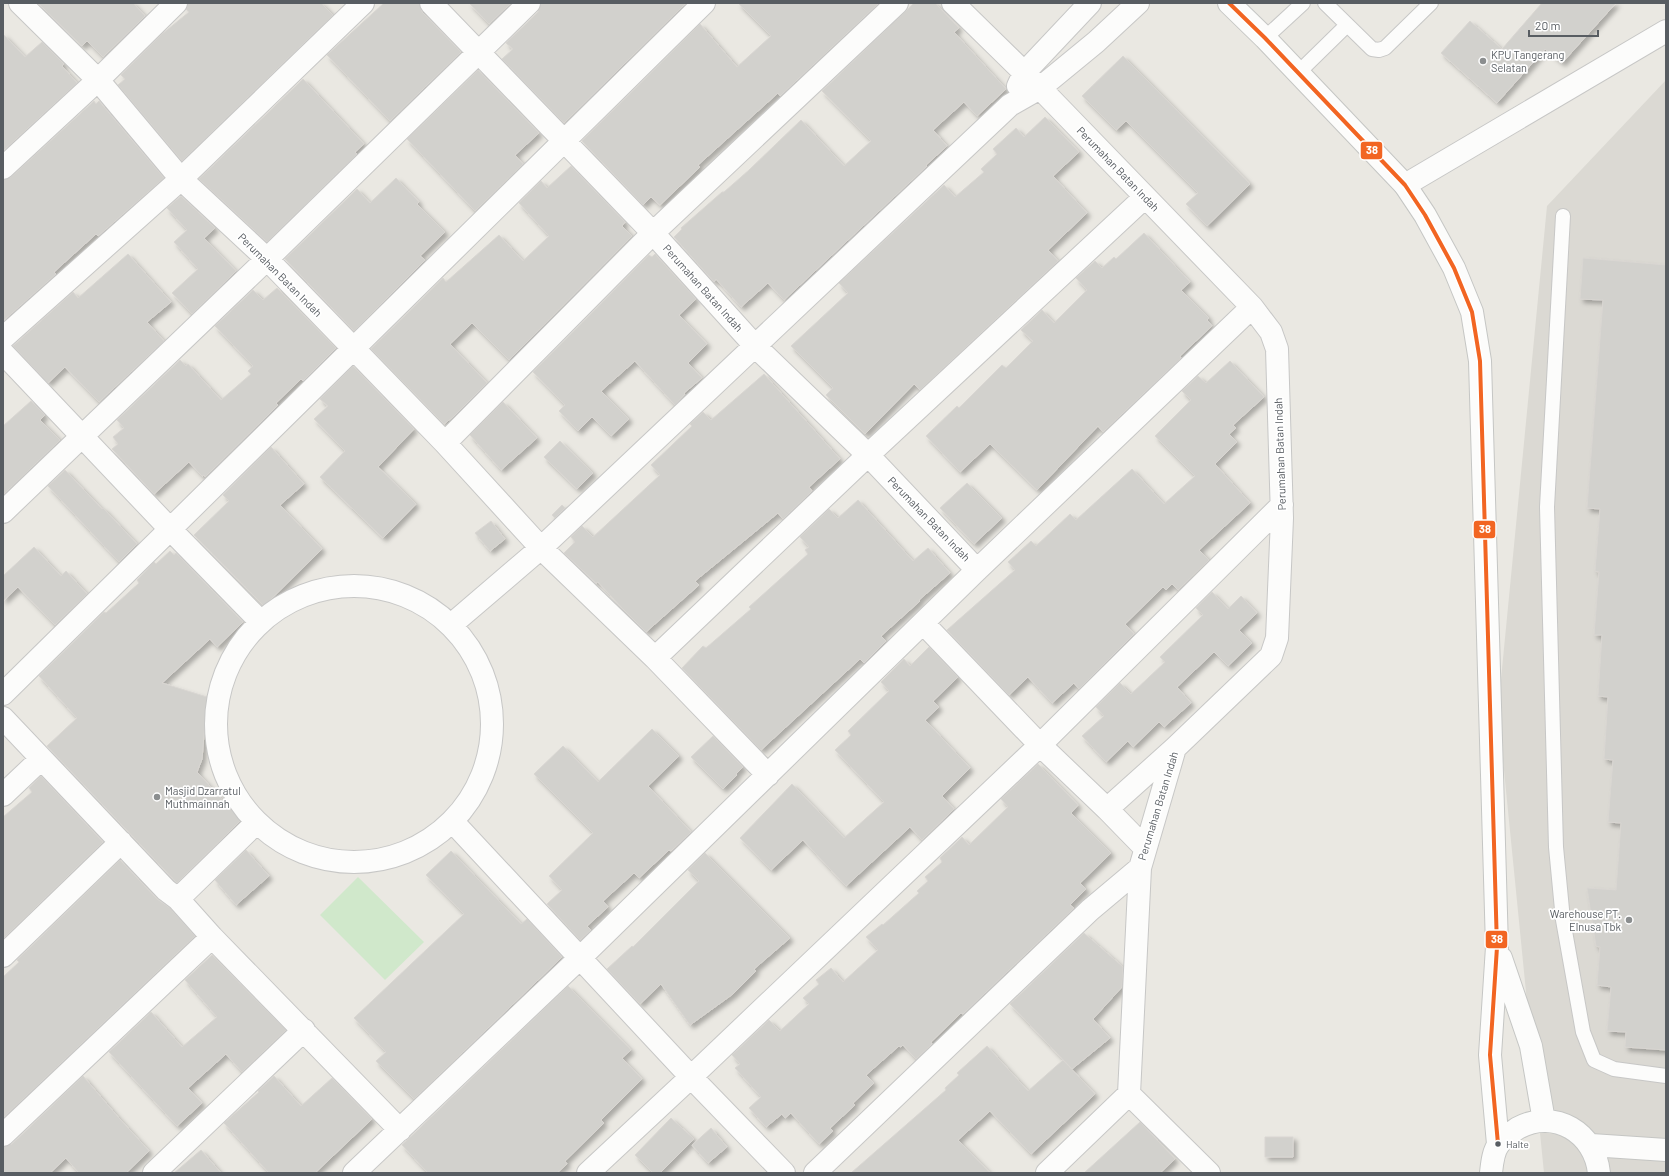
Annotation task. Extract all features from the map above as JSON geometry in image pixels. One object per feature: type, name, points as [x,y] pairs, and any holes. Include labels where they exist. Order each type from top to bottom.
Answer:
[{"type":"street","name":"Perumahan Batan Indah","points":[[20,3],[98,80],[181,179],[267,259],[444,443],[541,548],[655,658],[768,775]]},
{"type":"street","points":[[3,168],[98,80],[176,3]]},
{"type":"street","points":[[3,338],[181,179],[363,3]]},
{"type":"street","name":"Perumahan Batan Indah","points":[[431,3],[653,233],[756,347],[868,456],[977,570]]},
{"type":"street","points":[[3,512],[267,259],[529,3]]},
{"type":"street","points":[[3,694],[704,3]]},
{"type":"street","points":[[444,443],[653,233],[897,3]]},
{"type":"street","name":"Perumahan Batan Indah","points":[[953,3],[1032,80],[1252,307],[1271,332],[1277,349],[1282,505],[1277,638],[1270,656],[1175,748],[1142,858],[1129,1094]]},
{"type":"street","points":[[451,625],[541,548],[756,347],[1010,105],[1032,80],[1090,3]]},
{"type":"street","points":[[1032,80],[1096,42],[1138,3]]},
{"type":"street","points":[[1229,3],[1265,38],[1405,185],[1425,216],[1454,268],[1472,312],[1480,361],[1497,947],[1490,1055],[1498,1144],[1492,1160],[1491,1173]]},
{"type":"street","points":[[1405,185],[1666,31]]},
{"type":"street","points":[[655,658],[1145,197]]},
{"type":"street","points":[[354,1173],[580,957],[977,570],[1252,307]]},
{"type":"street","points":[[3,353],[170,529],[260,621]]},
{"type":"street","points":[[588,1173],[1040,745],[1282,505]]},
{"type":"street","points":[[336,587],[371,587],[418,601],[451,625],[478,660],[491,701],[492,745],[479,786],[453,822],[421,846],[382,860],[342,863],[302,854],[267,833],[256,824],[221,768],[214,728],[219,688],[234,652],[260,621],[295,598],[336,587]]},
{"type":"street","points":[[815,1173],[1090,910],[1142,858],[1107,809],[1040,745],[923,623]]},
{"type":"street","points":[[3,718],[166,890],[178,899],[212,937],[400,1130]]},
{"type":"street","points":[[1107,809],[1175,748]]},
{"type":"street","points":[[3,795],[42,759]]},
{"type":"street","points":[[453,822],[691,1077],[784,1173]]},
{"type":"street","points":[[178,899],[256,824]]},
{"type":"street","points":[[3,956],[121,842]]},
{"type":"street","points":[[3,1135],[212,937]]},
{"type":"street","points":[[1497,947],[1531,1046],[1544,1120]]},
{"type":"street","points":[[154,1173],[304,1030]]},
{"type":"street","points":[[1047,1173],[1129,1094],[1210,1173]]},
{"type":"street","points":[[1498,1144],[1512,1132],[1525,1125],[1544,1120],[1563,1124],[1579,1132],[1590,1145],[1598,1161],[1599,1173]]},
{"type":"street","points":[[1590,1145],[1666,1150]]},
{"type":"lane","points":[[1265,38],[1303,3]]},
{"type":"lane","points":[[1325,3],[1372,49],[1379,50],[1385,48],[1431,3]]},
{"type":"lane","points":[[1298,73],[1347,25]]},
{"type":"lane","points":[[1562,216],[1547,507],[1556,839],[1562,920],[1583,1032],[1594,1060],[1614,1069],[1666,1076]]},
{"type":"shaded area","points":[[1666,80],[1666,1173],[1544,1173],[1498,710],[1547,206]]},
{"type":"green space","points":[[358,877],[424,942],[385,980],[320,915]]},
{"type":"building","points":[[38,3],[133,3],[145,16],[103,57],[87,41],[82,46]]},
{"type":"building","points":[[188,3],[321,3],[333,15],[182,161],[118,85],[125,79],[121,75],[162,34],[189,12],[186,9]]},
{"type":"building","points":[[384,3],[419,3],[422,12],[461,52],[390,121],[327,55]]},
{"type":"building","points":[[469,3],[511,3],[489,24]]},
{"type":"building","points":[[541,3],[686,3],[564,123],[502,59],[513,49],[506,43],[538,12]]},
{"type":"building","points":[[738,3],[879,3],[780,96],[778,93],[698,165],[700,167],[660,205],[651,197],[643,205],[582,141],[700,24],[737,67],[771,36]]},
{"type":"building","points":[[914,3],[935,3],[959,28],[954,32],[1006,89],[977,116],[964,102],[933,130],[947,146],[784,300],[768,283],[741,307],[716,279],[714,282],[674,237],[682,229],[681,228],[749,170],[801,120],[844,166],[871,141],[822,91]]},
{"type":"building","points":[[1542,3],[1616,3],[1562,63],[1545,49],[1497,103],[1441,53],[1470,21],[1502,49]]},
{"type":"building","points":[[3,34],[25,57],[42,42],[64,64],[62,66],[77,83],[3,151]]},
{"type":"building","points":[[1123,56],[1250,184],[1207,226],[1186,204],[1198,193],[1126,121],[1116,130],[1082,96]]},
{"type":"building","points":[[478,70],[539,133],[515,155],[523,164],[475,211],[407,139]]},
{"type":"building","points":[[303,79],[364,144],[355,152],[357,154],[267,242],[199,179]]},
{"type":"building","points":[[94,101],[96,104],[99,101],[164,178],[98,236],[96,234],[54,272],[56,274],[3,321],[3,180],[11,177]]},
{"type":"building","points":[[1045,117],[1079,152],[1053,176],[1087,213],[1048,250],[1058,261],[920,390],[914,384],[865,434],[826,395],[833,388],[791,346],[848,293],[839,283],[944,185],[955,197],[984,172],[981,169],[997,154],[993,149],[1016,128],[1024,137]]},
{"type":"building","points":[[571,166],[625,222],[622,226],[632,236],[509,360],[472,323],[450,344],[487,383],[444,424],[371,349],[443,278],[446,282],[499,235],[523,261],[549,236],[519,203],[541,181],[547,188]]},
{"type":"building","points":[[396,178],[419,202],[417,204],[445,232],[420,256],[425,260],[354,331],[285,259],[357,189],[370,203]]},
{"type":"building","points":[[181,196],[215,228],[204,238],[236,271],[192,314],[172,293],[198,269],[174,242],[187,230],[167,208]]},
{"type":"building","points":[[1144,233],[1190,282],[1181,290],[1209,318],[1207,320],[1212,326],[1180,356],[1181,358],[1103,432],[1098,426],[1037,490],[990,444],[960,472],[926,436],[957,406],[959,408],[1002,365],[1006,368],[1033,341],[1021,330],[1042,310],[1054,323],[1087,290],[1076,278],[1095,261],[1102,268],[1114,257],[1116,259]]},
{"type":"building","points":[[128,254],[171,302],[147,322],[164,341],[99,402],[65,367],[48,383],[13,346],[73,292],[78,298]]},
{"type":"building","points":[[655,254],[696,299],[679,315],[707,344],[688,363],[702,378],[684,393],[685,394],[675,405],[635,361],[601,391],[629,419],[611,436],[592,417],[578,431],[559,411],[565,405],[533,372],[649,255],[652,257]]},
{"type":"building","points":[[1583,258],[1666,265],[1666,1050],[1625,1047],[1626,1032],[1607,1031],[1611,987],[1597,985],[1600,947],[1596,946],[1587,888],[1616,890],[1621,823],[1608,822],[1613,760],[1604,759],[1608,697],[1598,696],[1602,635],[1594,635],[1599,572],[1595,571],[1600,509],[1587,508],[1603,300],[1580,299]]},
{"type":"building","points":[[277,288],[336,348],[303,381],[301,379],[276,403],[278,405],[205,477],[204,475],[202,476],[189,462],[154,494],[112,449],[118,444],[113,437],[124,428],[117,420],[180,360],[186,366],[188,364],[221,400],[251,374],[248,371],[253,366],[215,326],[253,290],[263,300]]},
{"type":"building","points":[[1230,361],[1264,397],[1233,425],[1236,428],[1229,434],[1237,442],[1215,464],[1250,503],[1199,550],[1209,560],[1178,590],[1172,584],[1166,590],[1163,587],[1125,624],[1134,634],[1079,689],[1074,683],[1052,703],[1028,677],[1009,695],[947,630],[1015,570],[1008,562],[1031,541],[1036,546],[1070,514],[1076,520],[1132,469],[1164,504],[1195,476],[1155,436],[1191,400],[1182,391],[1198,376],[1206,383]]},
{"type":"building","points":[[353,366],[414,429],[378,467],[416,504],[383,538],[320,477],[345,451],[314,419],[328,406],[320,399]]},
{"type":"building","points":[[764,374],[840,459],[809,487],[812,491],[783,519],[778,513],[695,581],[699,585],[646,632],[598,582],[596,583],[564,553],[575,542],[571,537],[582,526],[593,537],[660,475],[651,465],[692,426],[690,424],[703,412],[711,420]]},
{"type":"building","points":[[31,401],[45,415],[40,420],[60,440],[3,495],[3,426]]},
{"type":"building","points":[[503,402],[537,438],[501,470],[470,435]]},
{"type":"building","points":[[560,441],[593,473],[577,489],[544,457]]},
{"type":"building","points":[[271,447],[304,484],[280,505],[322,549],[264,606],[194,535],[229,501],[223,495]]},
{"type":"building","points":[[65,470],[137,544],[119,562],[48,486]]},
{"type":"building","points":[[967,483],[1002,518],[974,544],[940,508]]},
{"type":"building","points":[[858,500],[913,561],[928,548],[950,573],[881,636],[886,641],[864,663],[860,659],[761,750],[682,668],[703,646],[706,648],[751,609],[749,607],[808,554],[805,550],[809,547],[800,537],[829,509],[838,518]]},
{"type":"building","points":[[562,505],[565,508],[555,518],[552,515]]},
{"type":"building","points":[[491,521],[505,539],[490,551],[475,533]]},
{"type":"building","points":[[34,547],[61,576],[66,571],[87,594],[55,625],[18,587],[3,601],[3,576]]},
{"type":"building","points":[[170,551],[174,555],[176,553],[243,622],[217,647],[210,639],[162,683],[207,697],[202,759],[197,772],[241,820],[177,883],[47,746],[77,718],[39,676],[104,612],[106,613],[139,583],[137,580],[154,562],[156,564]]},
{"type":"building","points":[[1212,592],[1228,609],[1241,596],[1257,613],[1239,630],[1252,643],[1228,666],[1214,652],[1177,687],[1191,703],[1164,727],[1159,722],[1133,747],[1128,741],[1106,762],[1082,736],[1104,716],[1096,707],[1120,683],[1131,694],[1165,662],[1160,657],[1203,615],[1196,608]]},
{"type":"building","points":[[929,647],[958,677],[933,701],[939,707],[925,720],[970,768],[942,796],[954,809],[922,840],[910,827],[846,886],[803,840],[771,870],[740,838],[792,784],[844,838],[884,802],[835,750],[851,735],[848,731],[889,691],[881,682],[904,659],[910,666]]},
{"type":"building","points":[[652,729],[679,756],[648,786],[691,832],[639,878],[634,873],[603,901],[608,907],[587,926],[591,930],[580,940],[547,904],[562,890],[549,876],[593,833],[534,774],[563,746],[598,782]]},
{"type":"building","points":[[713,736],[743,767],[723,789],[691,757]]},
{"type":"building","points":[[1038,764],[1078,805],[1071,813],[1111,853],[1080,883],[1086,889],[1070,905],[1074,908],[963,1014],[961,1013],[916,1059],[903,1045],[901,1047],[899,1046],[866,1075],[874,1083],[853,1103],[855,1105],[830,1128],[833,1131],[819,1144],[791,1113],[785,1118],[782,1114],[766,1127],[749,1108],[761,1097],[735,1068],[740,1064],[732,1055],[769,1020],[780,1031],[809,1004],[803,998],[819,984],[816,980],[831,968],[843,982],[878,950],[866,937],[882,924],[883,925],[919,893],[917,891],[928,881],[925,877],[942,862],[940,858],[962,837],[969,845],[1008,807],[1001,799]]},
{"type":"building","points":[[41,776],[103,842],[3,939],[3,817],[32,792],[29,788]]},
{"type":"building","points":[[246,850],[269,876],[236,905],[215,880]]},
{"type":"building","points":[[451,851],[521,924],[527,919],[562,957],[414,1099],[376,1061],[386,1052],[354,1018],[464,914],[426,875]]},
{"type":"building","points":[[705,853],[790,938],[754,969],[756,971],[733,994],[690,1025],[661,984],[640,1004],[607,969],[632,946],[633,947],[699,881],[688,870]]},
{"type":"building","points":[[120,860],[157,899],[170,908],[195,936],[3,1118],[3,977],[19,962],[17,960]]},
{"type":"building","points":[[1084,933],[1123,967],[1122,987],[1093,1019],[1110,1038],[1072,1069],[1010,1004]]},
{"type":"building","points":[[212,955],[286,1030],[242,1072],[226,1054],[188,1088],[202,1103],[177,1126],[109,1052],[151,1012],[182,1047],[217,1017],[185,980]]},
{"type":"building","points":[[568,986],[631,1050],[622,1058],[642,1079],[601,1120],[604,1123],[565,1161],[567,1164],[557,1173],[428,1173],[402,1145]]},
{"type":"building","points":[[987,1046],[1028,1091],[1063,1060],[1095,1094],[1031,1154],[990,1111],[958,1140],[990,1173],[851,1173],[946,1090],[945,1088],[959,1075],[957,1073]]},
{"type":"building","points":[[83,1076],[149,1151],[126,1173],[79,1173],[66,1158],[50,1173],[3,1173],[3,1147],[12,1144]]},
{"type":"building","points":[[274,1076],[301,1106],[332,1078],[372,1119],[315,1173],[269,1173],[224,1123],[259,1092],[258,1091]]},
{"type":"building","points":[[671,1118],[694,1139],[660,1173],[653,1173],[635,1155]]},
{"type":"building","points":[[1140,1122],[1175,1159],[1160,1173],[1084,1173]]},
{"type":"building","points":[[711,1128],[727,1147],[708,1163],[692,1145]]},
{"type":"building","points":[[1265,1137],[1293,1137],[1293,1157],[1265,1157]]},
{"type":"building","points":[[201,1150],[221,1173],[174,1173]]},
{"type":"transit line","name":"38","points":[[1229,3],[1265,38],[1405,185],[1425,215],[1454,268],[1472,312],[1480,361],[1497,947],[1490,1055],[1498,1144]]},
{"type":"place","name":"KPU Tangerang Selatan","points":[[1483,61]]},
{"type":"place","name":"Masjid Dzarratul Muthmainnah","points":[[157,797]]},
{"type":"place","name":"Warehouse PT. Elnusa Tbk","points":[[1629,920]]},
{"type":"place","name":"Halte","points":[[1498,1144]]}]
